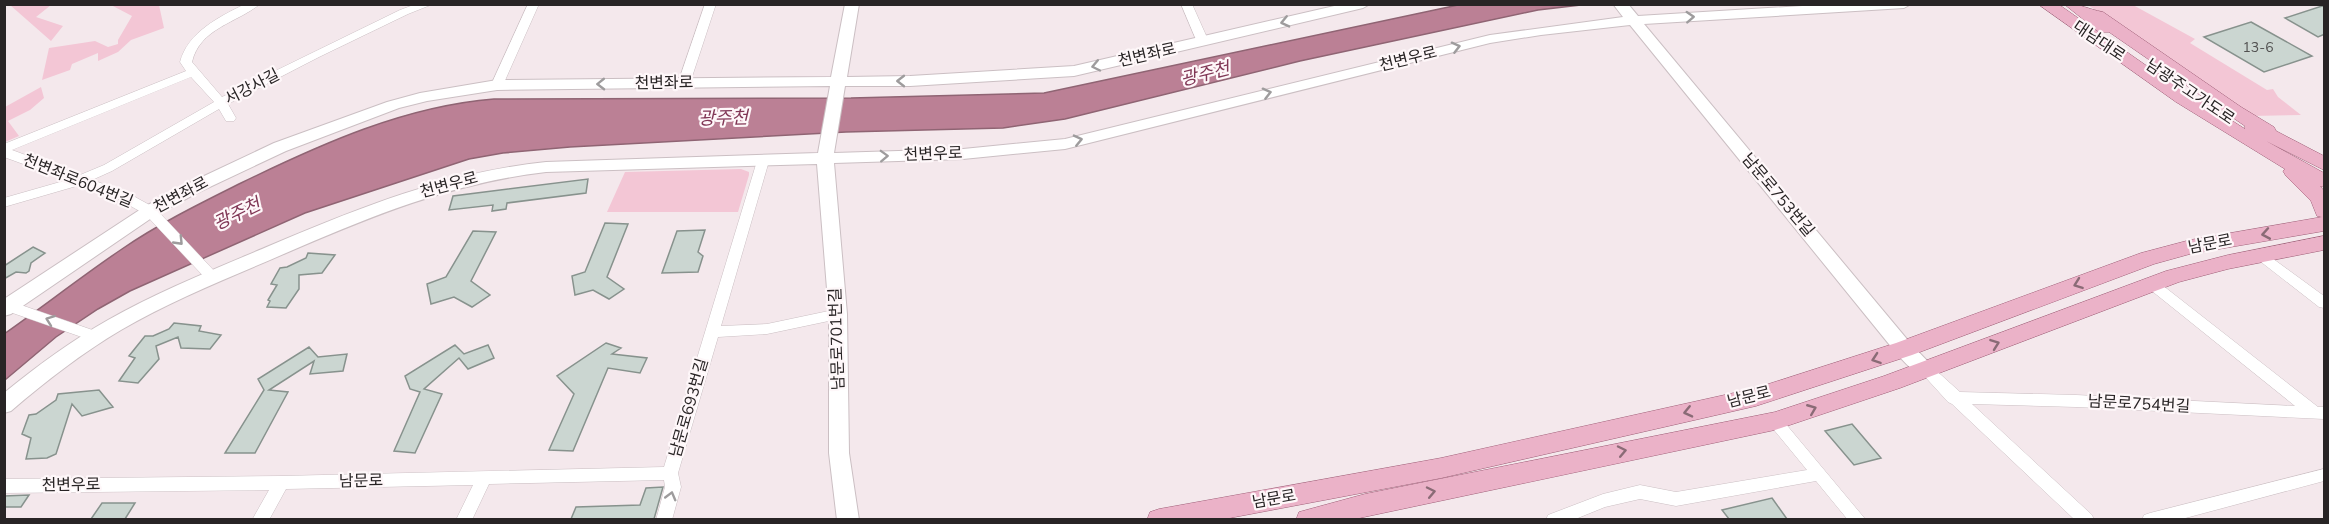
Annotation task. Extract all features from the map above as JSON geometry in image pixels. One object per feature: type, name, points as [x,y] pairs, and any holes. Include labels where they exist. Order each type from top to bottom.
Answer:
[{"type":"main road","name":"대남대로","points":[[2046,4],[2205,113],[2274,156],[2325,181]]},
{"type":"main road","name":"남광주고가도로","points":[[2060,4],[2224,116],[2277,147],[2325,171]]},
{"type":"main road","name":"남광주고가도로","points":[[2072,4],[2217,105],[2274,139],[2325,162]]},
{"type":"main road","name":"대남대로","points":[[2080,4],[2234,111],[2325,162]]},
{"type":"main road","name":"대남대로","points":[[2274,156],[2301,177],[2319,198],[2324,225]]},
{"type":"main road","name":"남문로","points":[[1160,519],[1395,476],[1756,397],[1904,349],[2148,258],[2190,247],[2324,225]]},
{"type":"main road","name":"남문로","points":[[1308,519],[1369,509],[1775,420],[1925,369],[2174,276],[2261,255],[2324,225]]},
{"type":"main road","points":[[1369,509],[1381,491],[1399,485],[1399,479],[1395,476]]},
{"type":"street","points":[[230,118],[221,103],[192,72],[186,62],[192,45],[229,17],[255,4]]},
{"type":"street","name":"서강사길","points":[[4,203],[81,180],[108,168],[221,103],[336,44],[375,28],[404,12],[428,4]]},
{"type":"street","points":[[497,85],[534,4]]},
{"type":"street","points":[[684,83],[711,4]]},
{"type":"street","name":"남문로701번길","points":[[848,519],[839,453],[838,314],[825,158],[852,4]]},
{"type":"street","points":[[1186,4],[1203,42]]},
{"type":"street","name":"천변좌로","points":[[10,307],[152,214],[257,156],[393,105],[437,94],[497,85],[839,82],[1042,75],[1074,71],[1363,4]]},
{"type":"street","name":"남문로753번길","points":[[1620,4],[1904,349],[1925,369]]},
{"type":"street","name":"천변우로","points":[[4,405],[30,383],[96,337],[209,272],[424,191],[482,175],[546,167],[963,154],[1044,147],[1490,39],[1554,27],[1632,20],[1904,4]]},
{"type":"street","points":[[4,150],[192,72]]},
{"type":"street","name":"천변좌로604번길","points":[[4,150],[120,195],[152,214],[209,272]]},
{"type":"street","name":"남문로693번길","points":[[664,519],[674,488],[670,473],[763,161]]},
{"type":"street","points":[[2261,255],[2325,303]]},
{"type":"street","points":[[2152,284],[2320,413]]},
{"type":"street","points":[[10,307],[96,337]]},
{"type":"street","points":[[711,332],[767,329],[838,314]]},
{"type":"street","points":[[1925,369],[1953,398],[2086,519]]},
{"type":"street","name":"남문로754번길","points":[[1953,398],[2076,400],[2320,413]]},
{"type":"street","points":[[1775,420],[1858,519]]},
{"type":"street","name":"남문로","points":[[281,483],[670,473]]},
{"type":"street","points":[[1554,519],[1603,501],[1640,492],[1676,499],[1820,474]]},
{"type":"street","points":[[2150,519],[2325,475]]},
{"type":"street","points":[[464,519],[484,478]]},
{"type":"street","points":[[260,519],[281,483]]},
{"type":"street","name":"천변우로","points":[[4,486],[281,483]]},
{"type":"shaded area","points":[[10,5],[51,5],[36,17],[63,26],[51,41]]},
{"type":"shaded area","points":[[111,5],[159,5],[164,28],[131,40],[118,52],[98,61],[98,53],[72,64],[70,70],[42,80],[49,48],[95,41],[108,47],[118,44],[132,16]]},
{"type":"shaded area","points":[[2088,5],[2133,5],[2195,39],[2190,43],[2267,90],[2273,89],[2278,97],[2301,115],[2250,116]]},
{"type":"shaded area","points":[[41,87],[44,98],[30,110],[8,121],[19,136],[5,142],[5,107]]},
{"type":"shaded area","points":[[741,169],[749,172],[749,175],[738,212],[607,212],[625,172]]},
{"type":"water","name":"광주천","points":[[1458,5],[1581,5],[1538,10],[1300,61],[1065,119],[1003,128],[846,132],[570,147],[503,153],[469,159],[305,213],[130,291],[56,337],[5,380],[4,334],[136,240],[196,206],[302,154],[396,118],[461,103],[494,99],[851,98],[1044,93]]},
{"type":"building","points":[[2325,5],[2325,34],[2318,37],[2285,18]]},
{"type":"building","points":[[2251,22],[2312,56],[2264,72],[2204,37]]},
{"type":"building","points":[[588,179],[586,193],[507,203],[506,209],[492,211],[493,205],[449,210],[453,196]]},
{"type":"building","points":[[605,223],[628,224],[607,277],[624,289],[609,299],[593,290],[575,295],[572,276],[585,272]]},
{"type":"building","points":[[705,230],[698,252],[703,256],[698,272],[662,273],[677,231]]},
{"type":"building","points":[[473,231],[496,232],[471,281],[490,295],[472,307],[454,297],[431,304],[427,284],[446,277]]},
{"type":"building","points":[[33,247],[45,253],[31,263],[26,273],[16,272],[4,279],[4,266]]},
{"type":"building","points":[[308,253],[335,255],[322,273],[299,275],[299,289],[286,308],[267,307],[270,301],[268,300],[277,285],[271,284],[280,268],[306,258]]},
{"type":"building","points":[[174,323],[201,326],[199,331],[221,335],[210,349],[181,348],[178,337],[156,346],[159,359],[138,383],[119,381],[135,358],[129,356],[145,336],[153,336],[169,329]]},
{"type":"building","points":[[606,343],[621,348],[612,354],[647,358],[640,373],[608,368],[573,451],[549,450],[574,394],[557,376]]},
{"type":"building","points":[[455,345],[464,354],[488,345],[494,358],[468,369],[459,358],[424,389],[442,394],[415,453],[394,451],[420,392],[410,389],[405,376]]},
{"type":"building","points":[[309,347],[318,357],[347,354],[343,371],[310,374],[314,361],[269,390],[288,392],[255,453],[225,453],[264,390],[258,379]]},
{"type":"building","points":[[99,390],[113,407],[82,416],[72,404],[56,454],[47,458],[26,459],[31,438],[22,434],[29,415],[36,414],[56,400],[58,394]]},
{"type":"building","points":[[1852,424],[1881,458],[1854,465],[1825,431]]},
{"type":"building","points":[[663,487],[654,519],[571,519],[576,507],[640,505],[646,488]]},
{"type":"building","points":[[29,495],[21,507],[4,507],[4,496]]},
{"type":"building","points":[[1772,498],[1787,519],[1729,519],[1722,510]]},
{"type":"building","points":[[102,503],[135,503],[125,519],[91,519]]}]
